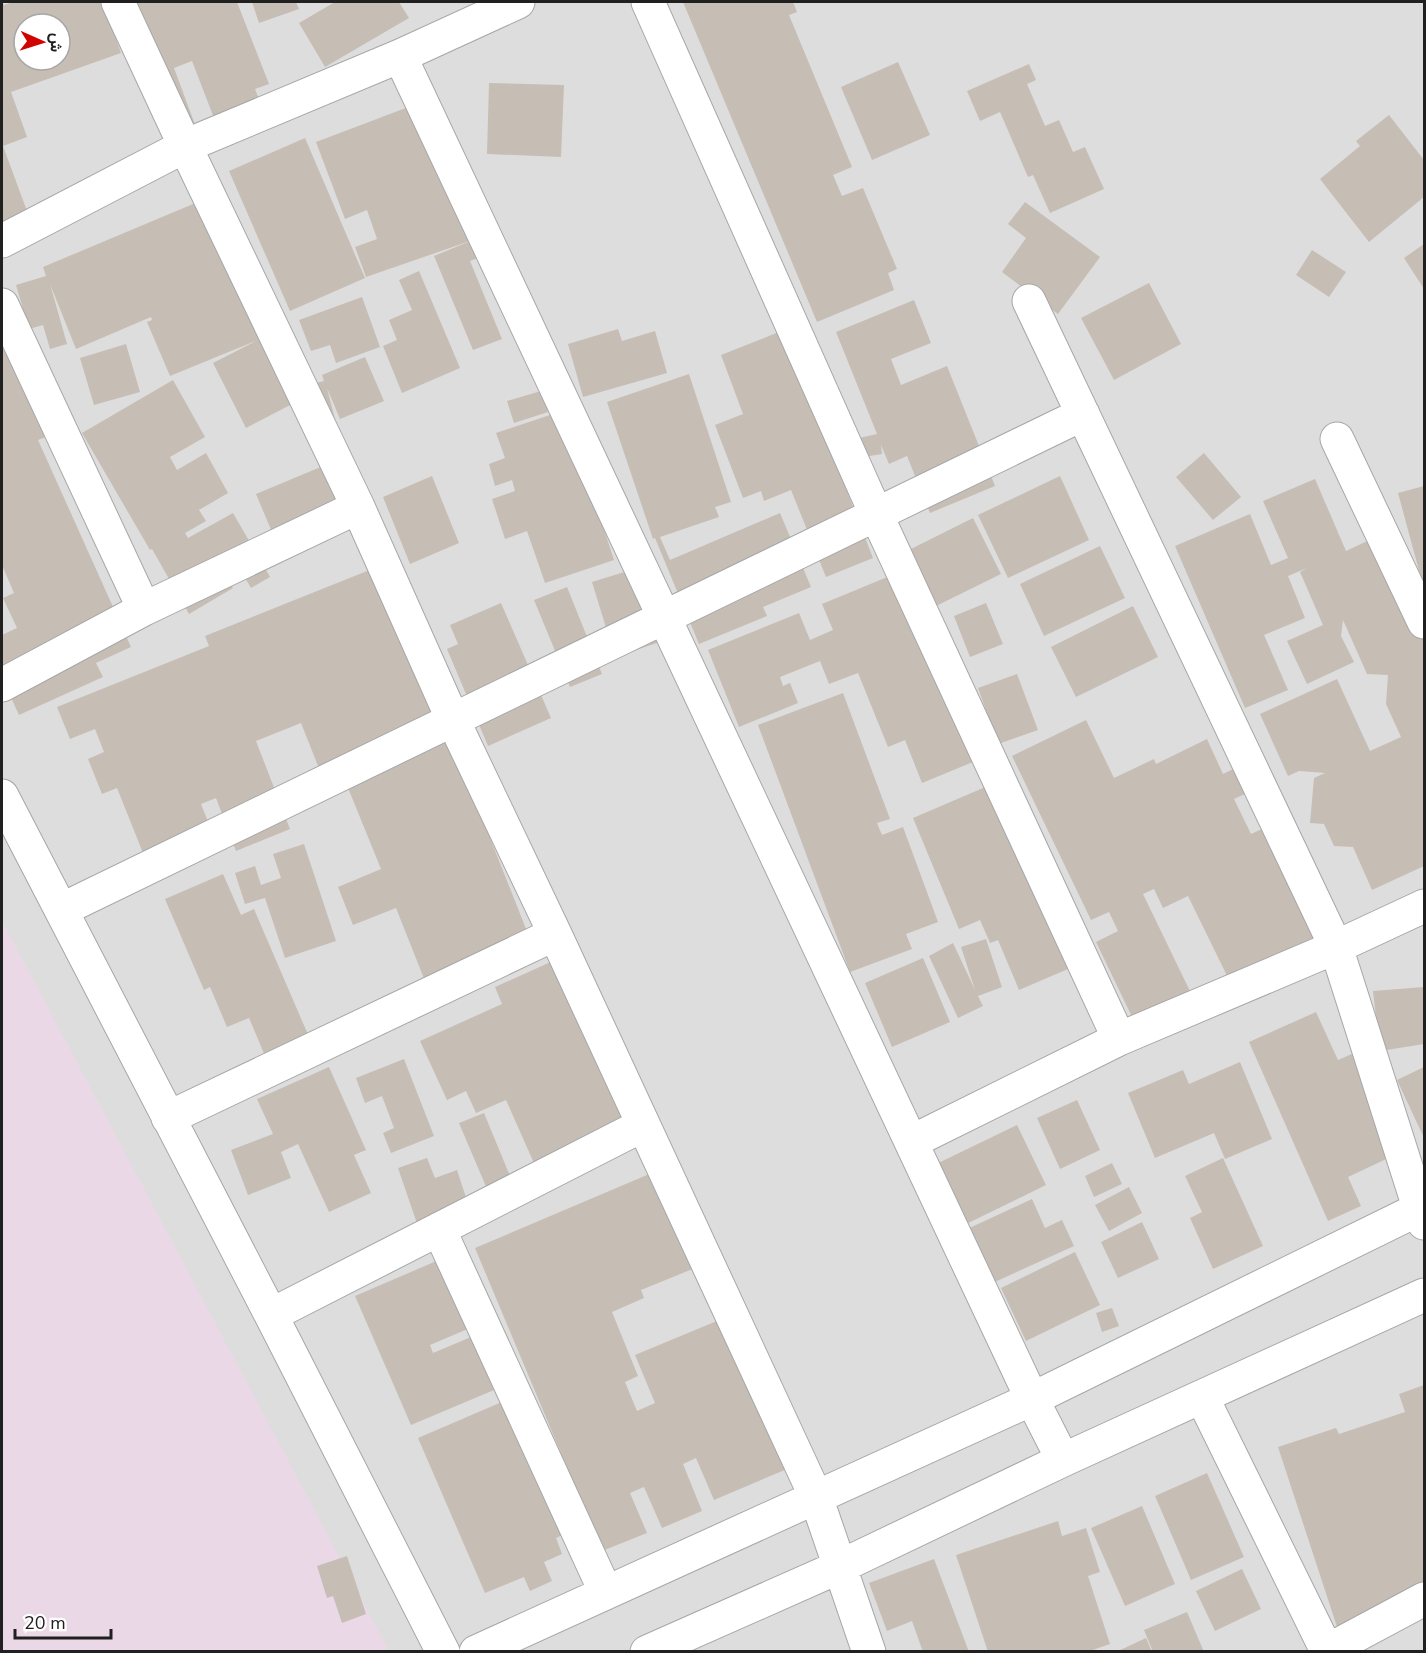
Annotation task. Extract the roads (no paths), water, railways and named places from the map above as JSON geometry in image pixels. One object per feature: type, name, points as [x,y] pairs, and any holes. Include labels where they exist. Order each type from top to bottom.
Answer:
[{"type":"street","points":[[118,2],[358,507],[453,720],[555,934],[816,1497],[869,1652]]},
{"type":"street","points":[[2,242],[185,146],[400,56],[518,2]]},
{"type":"street","points":[[648,2],[876,514],[1119,1039]]},
{"type":"street","points":[[400,56],[1032,1399],[1063,1460]]},
{"type":"street","points":[[476,1652],[1032,1399],[1422,1216],[1336,947],[1029,301]]},
{"type":"street","points":[[2,305],[144,609]]},
{"type":"street","points":[[61,910],[664,615],[1083,414]]},
{"type":"street","points":[[1337,439],[1425,622]]},
{"type":"street","points":[[2,685],[144,609],[358,507]]},
{"type":"street","points":[[2,796],[443,1652]]},
{"type":"street","points":[[911,1142],[1119,1039],[1336,947],[1425,906]]},
{"type":"street","points":[[168,1118],[555,934]]},
{"type":"street","points":[[271,1315],[643,1125]]},
{"type":"street","points":[[440,1229],[606,1593]]},
{"type":"street","points":[[647,1652],[839,1567],[1063,1460],[1425,1295]]},
{"type":"street","points":[[1202,1397],[1326,1651],[1425,1599]]}]
